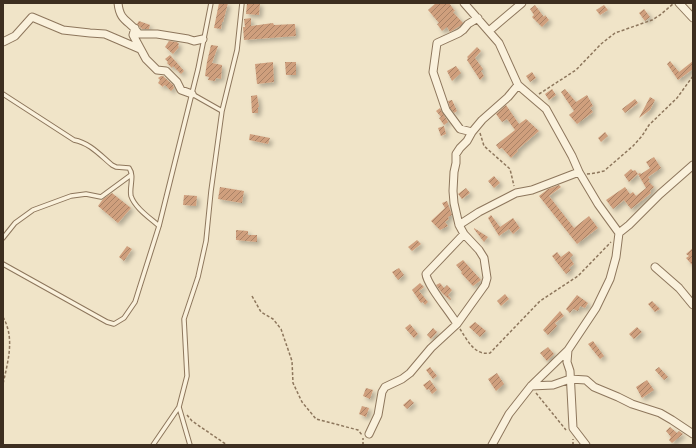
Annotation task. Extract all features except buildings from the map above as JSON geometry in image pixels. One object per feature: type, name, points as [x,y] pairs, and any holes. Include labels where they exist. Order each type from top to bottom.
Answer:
[{"type":"street","points":[[118,3],[119,10],[124,20],[135,28],[138,34],[157,34],[194,41],[203,39]]},
{"type":"street","points":[[464,3],[499,42],[518,85],[546,109],[572,156],[579,173],[598,204],[619,233],[616,257],[610,279],[596,308],[568,350],[531,386],[509,414],[492,445]]},
{"type":"street","points":[[489,31],[522,3]]},
{"type":"street","points":[[679,3],[693,18]]},
{"type":"street","points":[[3,42],[15,36],[32,17],[63,30],[105,34],[140,49]]},
{"type":"street","points":[[472,132],[460,129],[446,110],[432,67],[437,43],[459,34],[468,24],[478,18]]},
{"type":"street","points":[[135,28],[133,35],[146,59],[157,70],[166,71],[177,82],[181,90],[192,94]]},
{"type":"street","points":[[369,434],[378,415],[382,392],[385,387],[402,379],[410,373],[431,348],[457,324],[480,292],[487,278],[484,258],[479,250],[464,234],[459,225],[453,191],[456,154],[479,123],[508,97],[518,85]]},
{"type":"street","points":[[619,233],[693,165]]},
{"type":"street","points":[[459,225],[478,212],[516,193],[532,190],[579,173]]},
{"type":"street","points":[[457,324],[428,283],[426,274],[464,234]]},
{"type":"street","points":[[655,267],[679,288],[693,305]]},
{"type":"street","points":[[568,350],[567,362],[574,428],[586,445]]},
{"type":"street","points":[[531,386],[553,385],[570,380],[588,381],[594,387],[632,404],[660,413],[693,434]]},
{"type":"lane","points":[[3,264],[107,322],[114,324],[124,318],[135,302],[159,226],[192,94],[211,3]]},
{"type":"lane","points":[[153,445],[179,407],[186,376],[184,319],[198,277],[206,241],[222,112],[237,50],[242,3]]},
{"type":"lane","points":[[3,94],[74,140],[89,145],[112,165],[116,167],[129,168],[131,175],[130,194],[133,200],[159,226]]},
{"type":"lane","points":[[192,94],[222,112]]},
{"type":"lane","points":[[3,238],[15,222],[33,210],[71,196],[86,194],[101,197],[131,175]]},
{"type":"lane","points":[[179,407],[190,445]]},
{"type":"path","points":[[533,97],[552,87],[576,70],[601,44],[615,33],[652,20],[675,3]]},
{"type":"path","points":[[579,173],[596,174],[604,171],[610,166],[633,146],[649,125],[677,98],[693,76]]},
{"type":"path","points":[[479,123],[483,144],[510,169],[516,193]]},
{"type":"path","points":[[457,324],[477,352],[483,354],[490,352],[540,301],[578,276],[588,267],[619,233]]},
{"type":"path","points":[[252,296],[260,312],[273,319],[281,329],[292,361],[293,383],[302,402],[311,415],[316,419],[358,430],[363,438],[363,445]]},
{"type":"path","points":[[3,317],[10,334],[10,350],[3,384]]},
{"type":"path","points":[[531,386],[569,433]]},
{"type":"path","points":[[179,407],[192,421],[227,445]]}]
